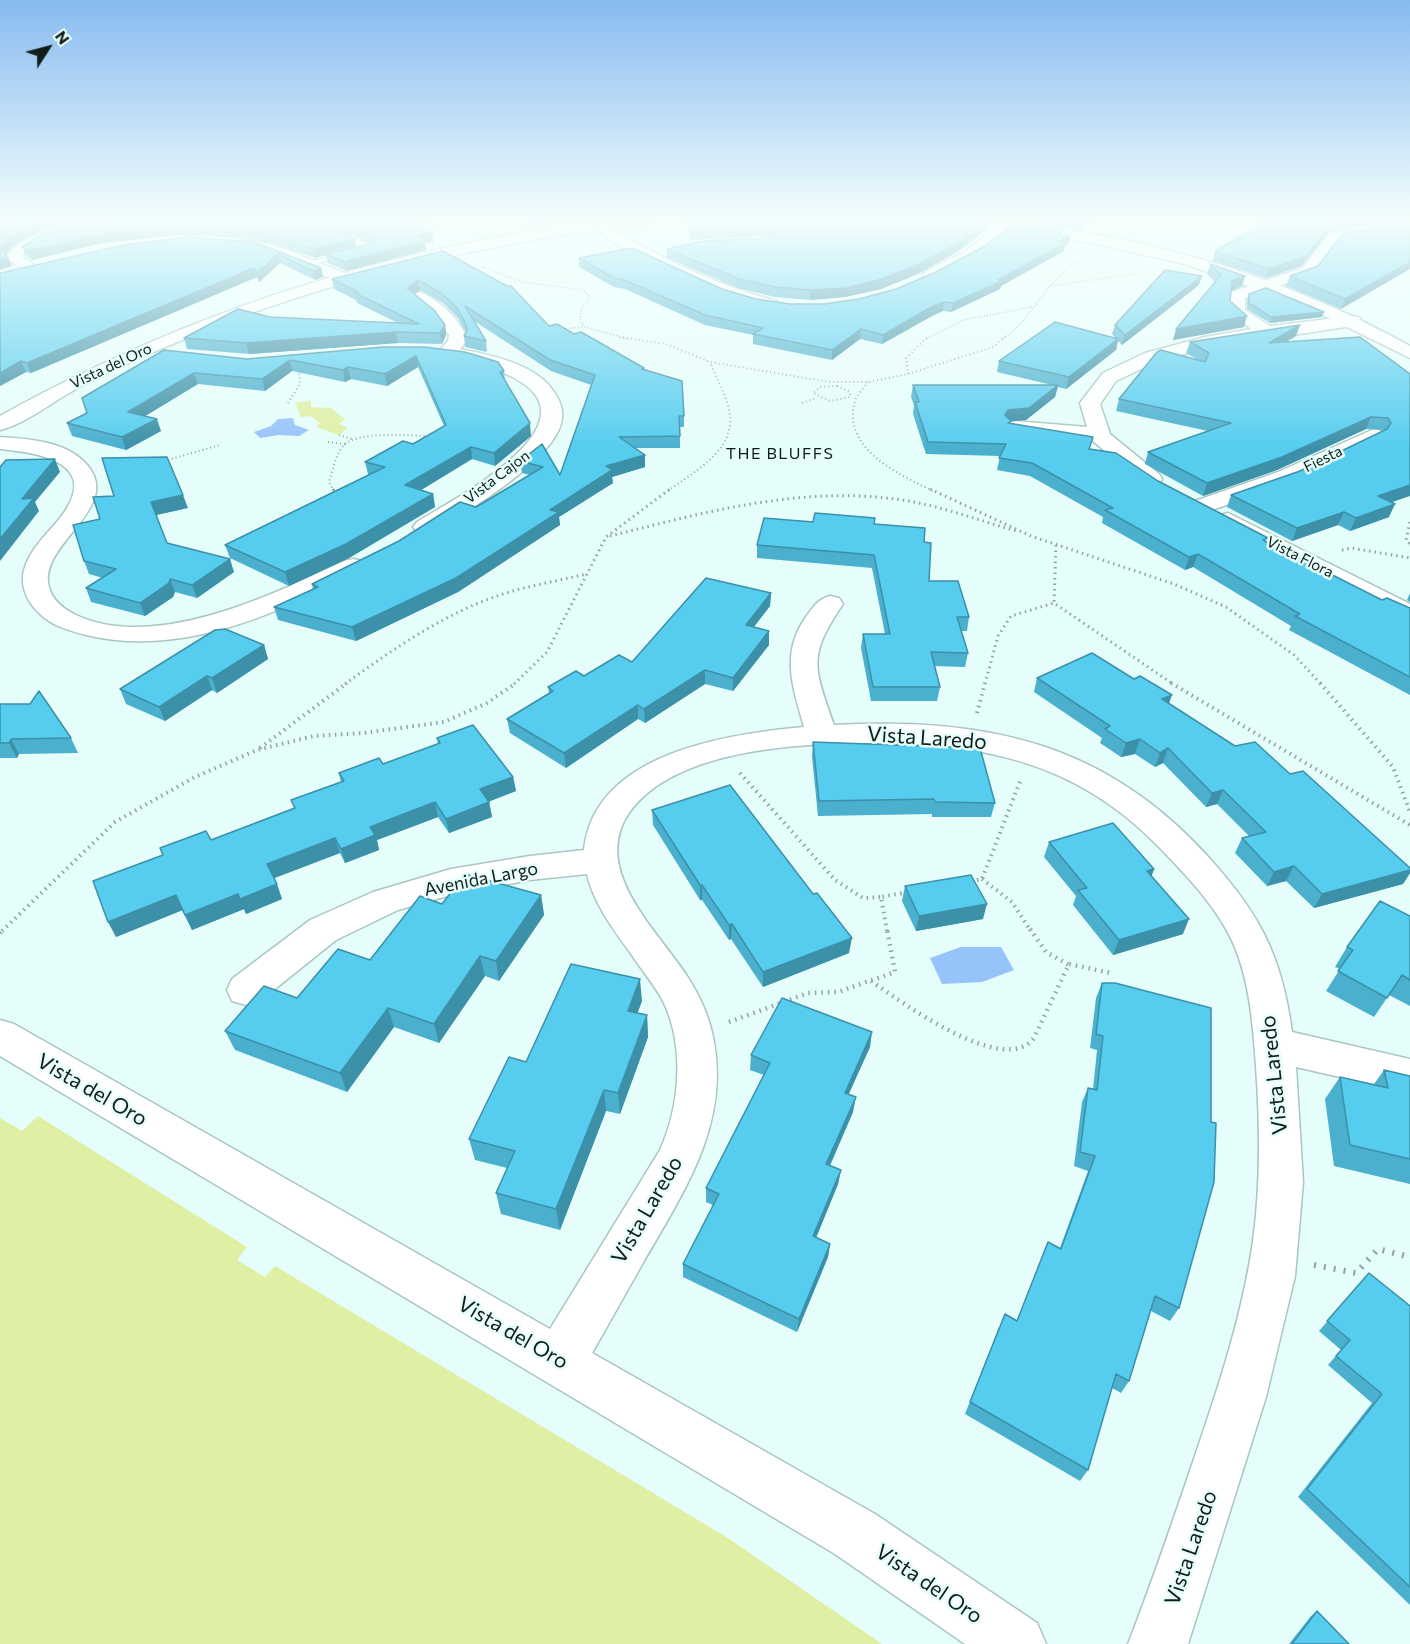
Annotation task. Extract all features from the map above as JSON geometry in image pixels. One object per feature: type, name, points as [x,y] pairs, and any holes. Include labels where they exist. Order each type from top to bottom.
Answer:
[{"type":"street","name":"Vista del Oro","points":[[0,424],[77,381],[146,349],[224,318],[290,296]]},
{"type":"street","points":[[742,296],[759,302],[790,307]]},
{"type":"street","points":[[1237,296],[1237,312],[1267,332]]},
{"type":"street","points":[[1293,296],[1353,321],[1410,353]]},
{"type":"street","points":[[419,297],[443,315],[458,335],[457,342],[446,353]]},
{"type":"street","name":"Vista Flora","points":[[1353,321],[1267,332],[1163,352],[1117,372],[1098,387],[1089,405],[1090,419],[1098,434],[1128,464],[1185,497],[1410,614]]},
{"type":"street","points":[[146,349],[179,356]]},
{"type":"street","name":"Vista Cajon","points":[[408,537],[471,498],[531,452],[550,427],[551,402],[534,382],[503,366],[446,353],[421,351]]},
{"type":"street","points":[[1015,428],[1098,434]]},
{"type":"street","name":"Fiesta","points":[[1185,497],[1286,477],[1374,435]]},
{"type":"street","points":[[0,443],[50,451],[68,459],[80,470],[86,482],[85,493],[80,505],[40,560],[35,577],[37,593],[47,608],[66,621],[89,629],[142,634],[202,626],[239,615],[375,555]]},
{"type":"street","points":[[822,735],[802,662],[805,639],[813,623],[830,604]]},
{"type":"street","name":"Vista Laredo","points":[[560,1360],[679,1161],[694,1113],[698,1078],[694,1035],[679,995],[608,890],[600,861],[602,833],[614,808],[634,786],[661,769],[686,759],[735,747],[822,735],[872,733],[970,738],[1024,749],[1069,765],[1128,798],[1161,825],[1220,894],[1240,925],[1259,963],[1274,1045],[1281,1152],[1276,1241],[1261,1329],[1242,1396],[1158,1644]]},
{"type":"street","name":"Avenida Largo","points":[[246,990],[323,930],[386,901],[451,882],[530,868],[600,861]]},
{"type":"street","name":"Vista del Oro","points":[[0,1036],[560,1360],[855,1534],[1016,1644]]},
{"type":"street","points":[[1274,1045],[1410,1076]]},
{"type":"path","points":[[584,327],[580,319],[582,307],[588,302],[589,296]]},
{"type":"path","points":[[817,398],[813,391],[829,384],[868,382],[908,374],[945,361],[972,355],[998,344],[1018,327],[1042,296]]},
{"type":"path","points":[[908,374],[906,358],[912,349],[919,341],[945,326],[1032,307]]},
{"type":"path","points":[[551,329],[584,327],[612,336],[666,344],[710,362],[829,384],[846,389],[851,394],[850,397]]},
{"type":"path","points":[[0,933],[115,822],[195,777],[257,750],[314,736],[363,733],[444,722],[487,703],[524,677],[547,652],[606,537],[718,453],[729,432],[730,414],[710,362]]},
{"type":"path","points":[[288,403],[300,386],[302,378],[299,370]]},
{"type":"path","points":[[868,382],[858,398],[855,424],[860,441],[875,458],[906,478],[1031,536]]},
{"type":"path","points":[[802,402],[817,398],[835,401],[850,397],[858,398]]},
{"type":"path","points":[[339,435],[353,439],[437,436]]},
{"type":"path","points":[[337,497],[328,482],[345,444],[353,439]]},
{"type":"path","points":[[328,442],[345,444]]},
{"type":"path","points":[[160,462],[220,445]]},
{"type":"path","points":[[606,537],[741,504],[805,496],[846,495],[902,500],[1031,536],[1174,584],[1226,607],[1294,655],[1393,767],[1410,812]]},
{"type":"path","points":[[1410,522],[1406,540],[1410,544]]},
{"type":"path","points":[[1054,603],[1056,545]]},
{"type":"path","points":[[1339,550],[1351,548],[1410,558]]},
{"type":"path","points":[[257,750],[374,663],[470,607],[529,587],[587,574]]},
{"type":"path","points":[[970,738],[998,636],[1011,616],[1054,603]]},
{"type":"path","points":[[1054,603],[1176,686],[1410,825]]},
{"type":"path","points":[[736,768],[835,880],[863,897],[881,897],[915,891]]},
{"type":"path","points":[[982,879],[1021,779]]},
{"type":"path","points":[[960,883],[982,879],[1011,901],[1028,924],[1033,940],[1050,957],[1069,965],[1111,973]]},
{"type":"path","points":[[729,1022],[808,993],[838,992],[895,972],[881,897]]},
{"type":"path","points":[[870,980],[959,1036],[991,1048],[1016,1050],[1031,1042],[1069,965]]},
{"type":"path","points":[[1306,1264],[1356,1273],[1378,1249],[1410,1257]]},
{"type":"green space","points":[[311,401],[311,407],[331,408],[345,419],[339,424],[348,428],[339,435],[316,427],[320,423],[311,416],[301,417],[295,402]]},
{"type":"green space","points":[[38,1116],[247,1247],[237,1260],[265,1277],[275,1266],[728,1538],[882,1644],[0,1644],[0,1118],[22,1131]]},
{"type":"water","points":[[293,418],[295,425],[309,430],[299,436],[279,435],[260,438],[254,432],[271,426],[278,419]]},
{"type":"water","points":[[961,947],[1001,947],[1014,970],[982,982],[942,984],[930,958]]},
{"type":"building","points":[[0,296],[188,296],[27,363],[21,361],[0,373]]},
{"type":"building","points":[[361,296],[416,296],[434,310],[445,325],[440,333],[396,332],[246,343],[184,338],[238,309],[270,317],[419,324]]},
{"type":"building","points":[[444,296],[520,296],[549,326],[557,324],[574,334],[581,332],[644,368],[642,369],[682,381],[684,416],[679,416],[680,436],[619,437],[645,455],[606,466],[612,470],[550,510],[559,512],[456,578],[352,627],[274,607],[318,587],[312,584],[399,541],[460,502],[476,507],[543,467],[520,461],[542,444],[560,475],[595,375],[550,360],[465,306],[486,341],[464,336],[467,331],[466,324],[457,308]]},
{"type":"building","points":[[660,296],[745,296],[790,304],[824,304],[871,296],[969,296],[953,303],[944,302],[933,306],[883,335],[861,329],[832,350],[753,334],[763,328],[705,315]]},
{"type":"building","points":[[1142,296],[1176,296],[1125,335],[1115,325]]},
{"type":"building","points":[[1204,296],[1231,296],[1230,301],[1247,316],[1176,329]]},
{"type":"building","points":[[1249,296],[1285,296],[1324,312],[1271,317],[1249,303]]},
{"type":"building","points":[[1055,322],[1118,339],[1069,377],[999,361]]},
{"type":"building","points":[[1300,325],[1269,343],[1360,337],[1410,374],[1410,485],[1378,496],[1395,504],[1356,518],[1344,512],[1297,528],[1231,495],[1300,471],[1387,429],[1391,423],[1388,418],[1371,417],[1282,457],[1207,483],[1148,452],[1231,423],[1119,399],[1161,350],[1205,362],[1209,353],[1190,342]]},
{"type":"building","points":[[383,347],[424,347],[465,352],[498,362],[504,371],[500,372],[530,423],[494,453],[471,447],[405,485],[433,494],[346,544],[285,572],[225,545],[385,467],[365,462],[403,441],[413,444],[446,425],[416,356],[385,374],[348,367],[343,370],[290,360],[262,379],[194,373],[128,412],[157,419],[122,437],[67,423],[87,413],[82,398],[164,350],[247,359]]},
{"type":"building","points":[[913,385],[1058,385],[1029,408],[1008,410],[1005,415],[1011,421],[1008,423],[1093,437],[1089,449],[1116,453],[1158,481],[1268,538],[1263,540],[1382,600],[1387,598],[1410,608],[1410,677],[1295,616],[1300,614],[1198,554],[1189,557],[1105,510],[1113,508],[1032,463],[999,458],[1006,444],[928,442],[915,402],[919,402]]},
{"type":"building","points":[[167,457],[183,495],[151,502],[167,543],[230,559],[192,585],[170,579],[169,583],[140,603],[86,588],[116,569],[84,561],[73,525],[100,519],[93,497],[114,496],[102,458]]},
{"type":"building","points":[[55,459],[22,499],[34,498],[0,539],[0,467],[6,460]]},
{"type":"building","points":[[815,513],[875,518],[874,524],[925,528],[924,542],[931,543],[929,581],[958,581],[969,617],[957,617],[968,653],[931,652],[940,687],[873,687],[863,634],[890,634],[874,555],[757,545],[764,518],[813,522]]},
{"type":"building","points":[[706,578],[771,593],[746,625],[769,631],[733,678],[705,670],[644,709],[638,705],[564,753],[507,719],[553,691],[548,687],[576,671],[584,676],[619,655],[632,662]]},
{"type":"building","points":[[225,629],[264,645],[212,678],[207,676],[159,707],[120,689],[215,630]]},
{"type":"building","points":[[1092,653],[1134,679],[1140,676],[1172,695],[1162,699],[1235,746],[1255,742],[1290,774],[1303,771],[1410,870],[1322,894],[1294,866],[1274,872],[1242,838],[1266,832],[1223,790],[1212,793],[1168,748],[1160,753],[1140,739],[1126,743],[1105,729],[1110,726],[1037,678]]},
{"type":"building","points":[[39,691],[71,738],[11,739],[9,743],[0,743],[0,704],[30,704]]},
{"type":"building","points":[[473,725],[513,777],[480,789],[489,802],[446,819],[435,802],[370,827],[375,835],[341,849],[335,838],[267,864],[277,884],[240,899],[238,894],[185,915],[176,895],[108,922],[93,881],[163,855],[160,848],[206,831],[211,840],[295,808],[291,800],[344,781],[339,773],[379,758],[383,764],[440,743],[437,738]]},
{"type":"building","points":[[813,742],[980,748],[995,803],[935,802],[934,799],[819,801]]},
{"type":"building","points":[[730,785],[813,894],[817,893],[852,938],[763,972],[732,924],[729,925],[700,885],[652,810]]},
{"type":"building","points":[[1113,823],[1154,869],[1147,871],[1189,919],[1119,940],[1078,890],[1087,888],[1049,842]]},
{"type":"building","points":[[465,874],[541,895],[496,961],[480,956],[434,1024],[388,1008],[340,1073],[225,1031],[264,986],[297,998],[338,949],[370,960],[420,896],[442,904]]},
{"type":"building","points":[[971,875],[987,904],[919,916],[905,886]]},
{"type":"building","points":[[1380,901],[1410,916],[1410,980],[1402,975],[1387,998],[1338,971],[1353,950],[1347,947]]},
{"type":"building","points":[[571,964],[640,979],[628,1011],[647,1015],[618,1093],[604,1090],[556,1209],[496,1193],[515,1151],[469,1139],[509,1057],[526,1062]]},
{"type":"building","points":[[1102,983],[1115,983],[1211,1008],[1211,1122],[1216,1123],[1214,1182],[1179,1308],[1155,1296],[1129,1381],[1116,1374],[1088,1470],[970,1402],[1005,1314],[1017,1321],[1048,1242],[1061,1249],[1095,1156],[1080,1152],[1088,1088],[1097,1090],[1103,1036],[1096,1034]]},
{"type":"building","points":[[782,998],[872,1032],[845,1093],[856,1097],[826,1164],[841,1170],[813,1236],[830,1244],[799,1319],[683,1264],[719,1194],[706,1188],[770,1063],[751,1055]]},
{"type":"building","points":[[1384,1070],[1410,1076],[1410,1159],[1350,1145],[1340,1077],[1388,1088]]},
{"type":"building","points":[[1369,1273],[1410,1306],[1410,1587],[1307,1489],[1382,1394],[1336,1356],[1350,1340],[1327,1321]]},
{"type":"building","points":[[1317,1611],[1349,1644],[1292,1644]]},
{"type":"district","name":"THE BLUFFS","points":[[780,454]]}]
